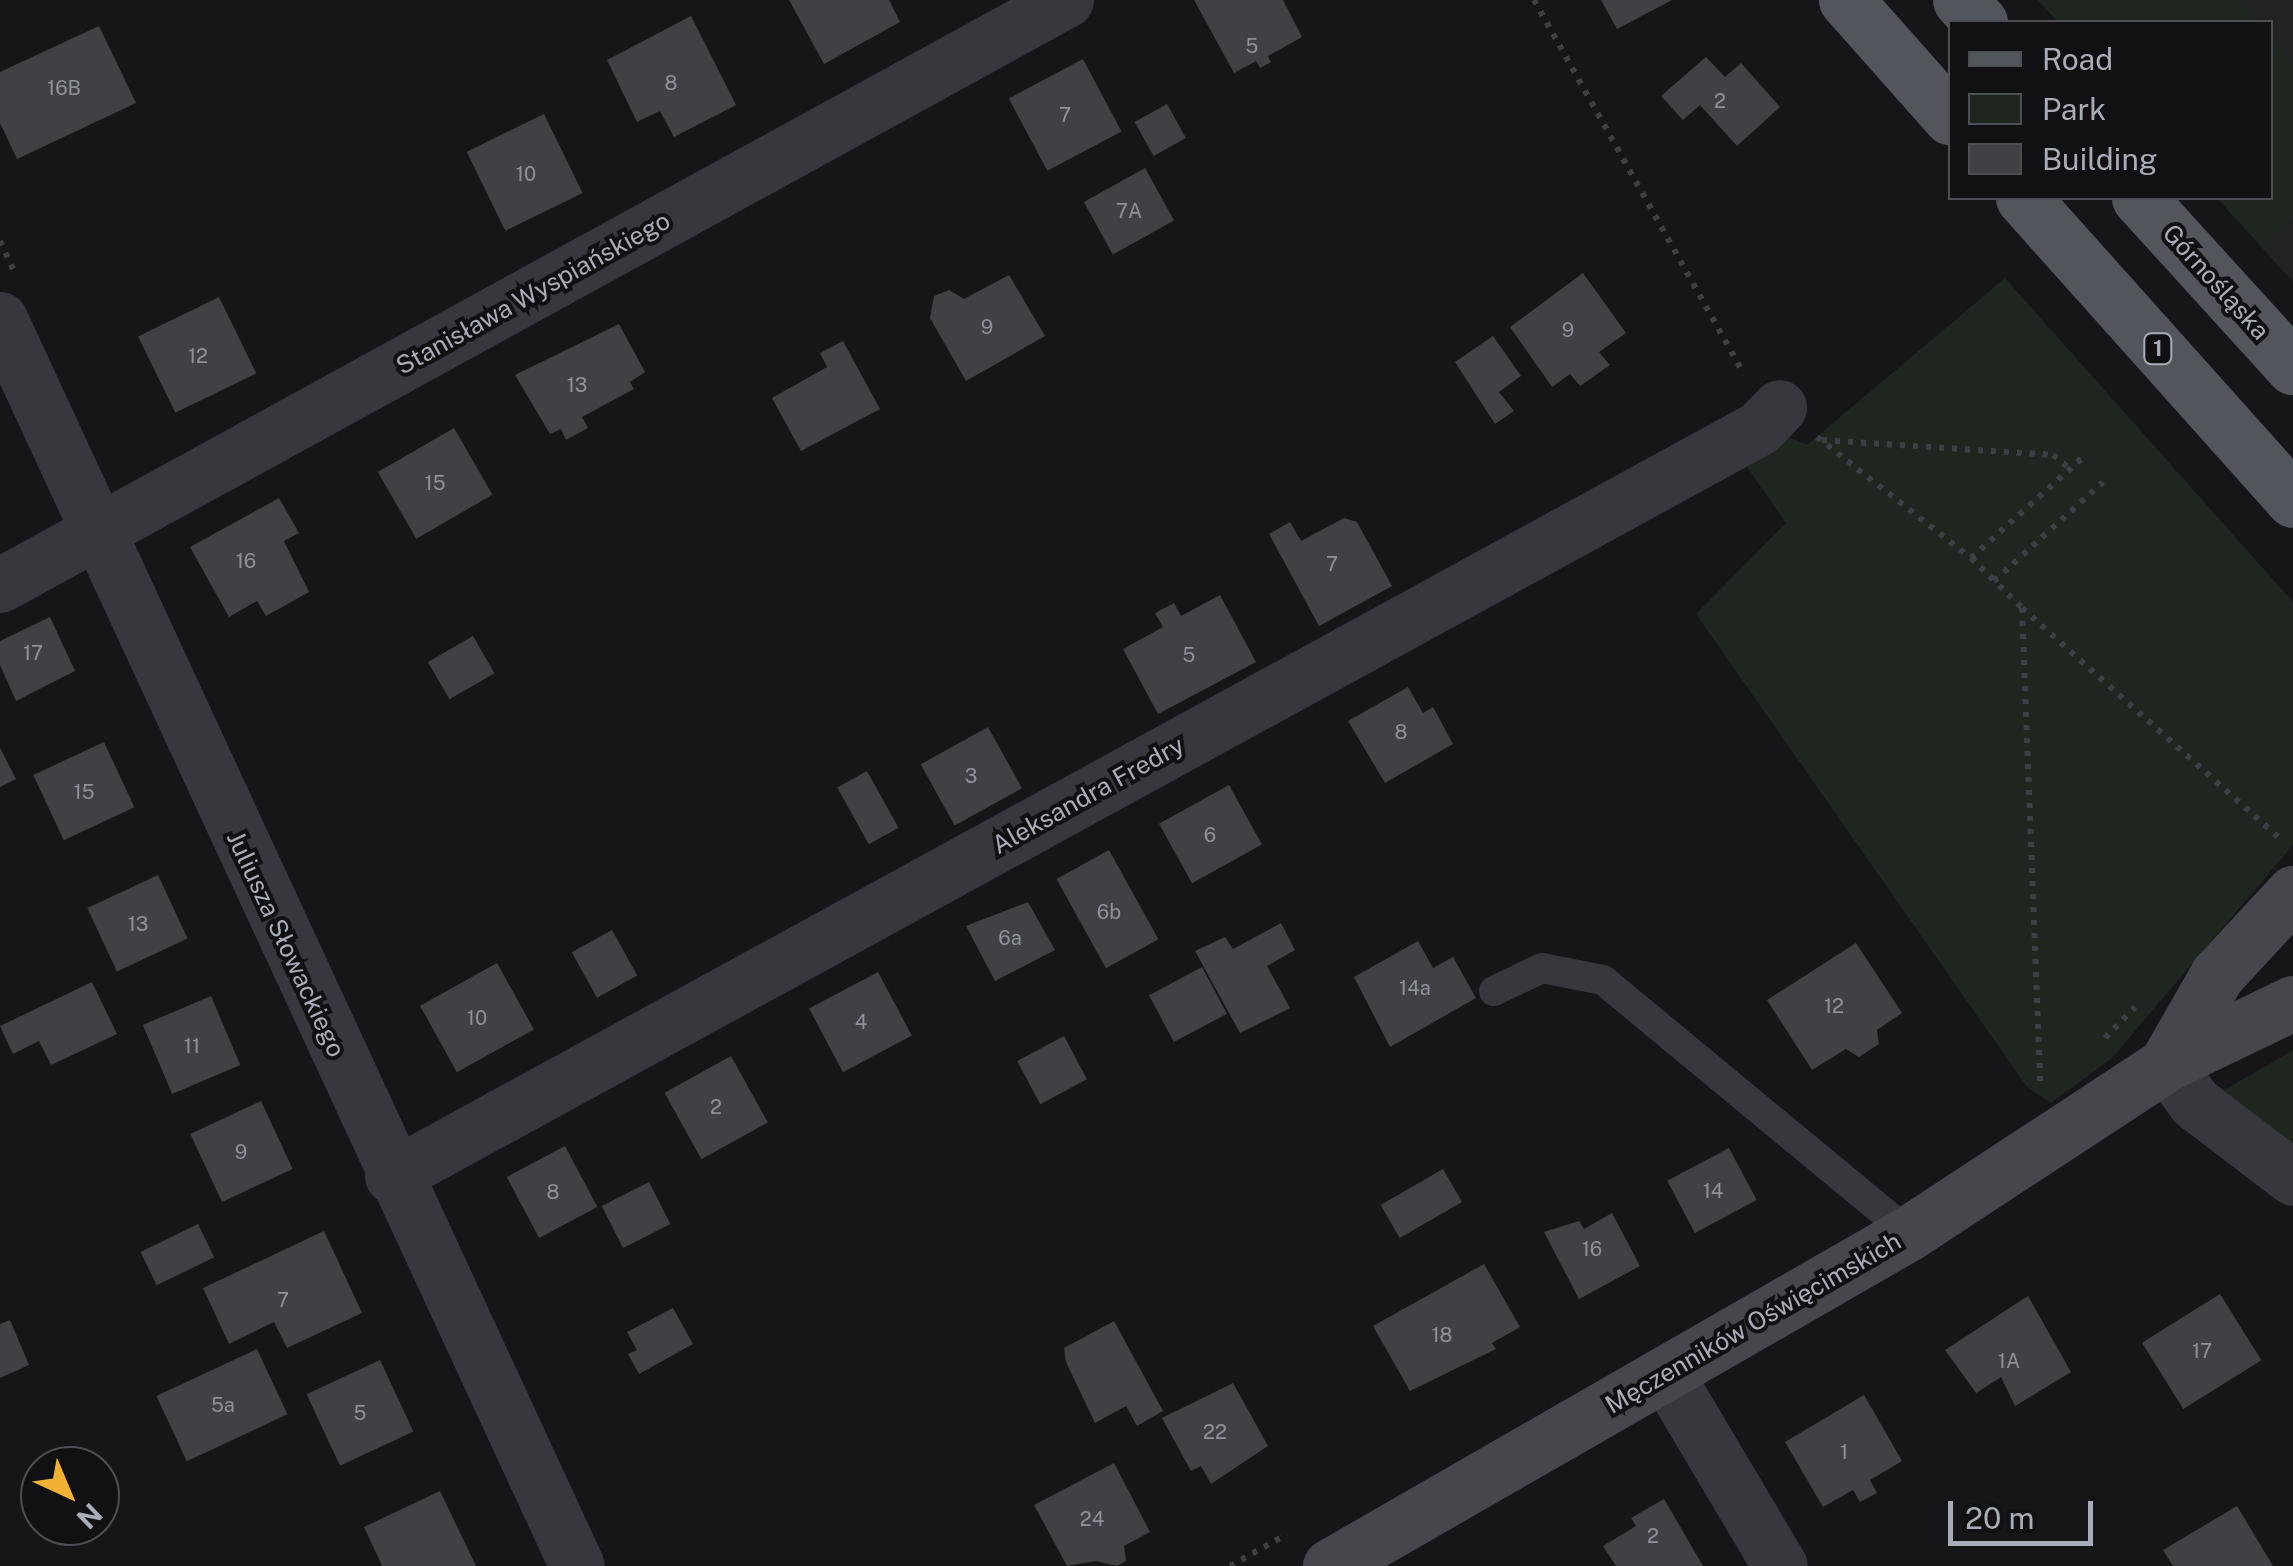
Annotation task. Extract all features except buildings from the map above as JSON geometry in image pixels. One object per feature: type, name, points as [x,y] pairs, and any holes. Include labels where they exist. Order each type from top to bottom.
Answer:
[{"type":"main road","points":[[1846,0],[1948,115]]},
{"type":"main road","points":[[1960,0],[1978,20]]},
{"type":"main road","name":"1","points":[[2025,200],[2293,500]]},
{"type":"main road","name":"Górnośląska","points":[[2141,200],[2293,367]]},
{"type":"main road","name":"Męczenników Oświęcimskich","points":[[2166,1064],[2217,975],[2293,892]]},
{"type":"main road","name":"Męczenników Oświęcimskich","points":[[1330,1566],[1909,1233],[2166,1064],[2293,1003]]},
{"type":"street","name":"Stanisława Wyspiańskiego","points":[[0,585],[1066,0]]},
{"type":"street","name":"Juliusza Słowackiego","points":[[0,319],[392,1176],[577,1566]]},
{"type":"street","name":"Aleksandra Fredry","points":[[392,1176],[1759,428],[1779,407]]},
{"type":"street","points":[[2166,1064],[2195,1103],[2293,1178]]},
{"type":"street","points":[[1666,1374],[1780,1566]]},
{"type":"lane","points":[[1494,991],[1542,968],[1603,980],[1909,1233]]},
{"type":"path","points":[[1534,0],[1749,382],[1971,558],[2022,608],[2285,839]]},
{"type":"path","points":[[1822,440],[2053,455],[2070,469]]},
{"type":"path","points":[[1971,558],[2083,457]]},
{"type":"path","points":[[1994,581],[2104,482]]},
{"type":"path","points":[[2022,608],[2044,1068],[2037,1094]]},
{"type":"shaded area","points":[[2038,0],[2293,0],[2293,282],[2219,200],[2273,200],[2273,20],[2056,20]]},
{"type":"green space","points":[[2038,0],[2241,0],[2258,20],[2056,20]]},
{"type":"green space","points":[[2273,38],[2293,63],[2293,219],[2262,247],[2219,200],[2273,200]]},
{"type":"green space","points":[[2005,278],[2293,602],[2293,845],[2112,1058],[2051,1103],[2027,1087],[1696,614],[1786,523],[1738,454],[1787,436],[1807,445]]},
{"type":"green space","points":[[2293,1050],[2293,1150],[2223,1091]]}]
